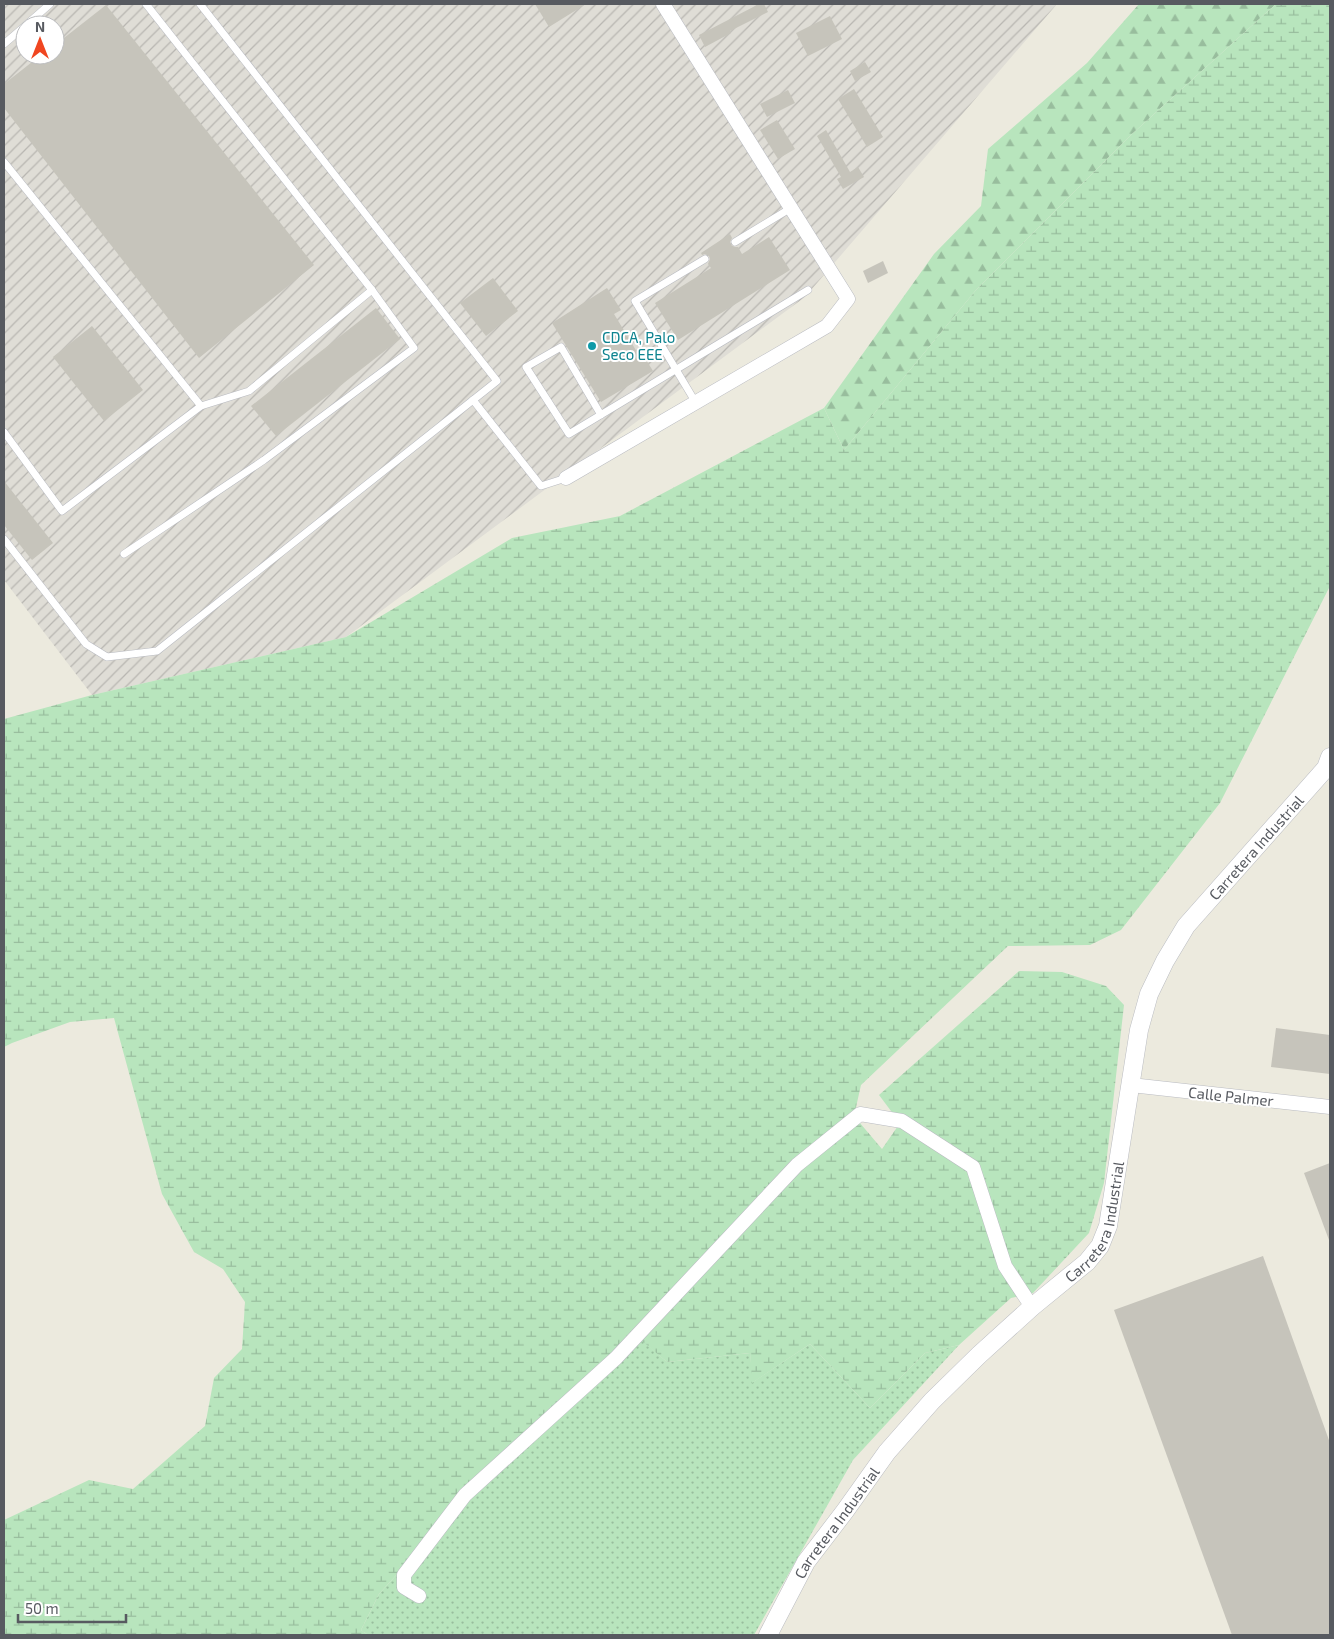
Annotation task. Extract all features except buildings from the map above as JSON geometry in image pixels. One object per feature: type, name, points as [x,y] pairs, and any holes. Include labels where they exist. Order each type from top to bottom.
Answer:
[{"type":"street","points":[[566,478],[827,326],[848,299],[663,4]]},
{"type":"street","name":"Carretera Industrial","points":[[768,1635],[806,1562],[887,1452],[932,1401],[1032,1307],[1087,1262],[1100,1246],[1108,1226],[1139,1030],[1149,994],[1165,961],[1192,918],[1329,766]]},
{"type":"street","name":"Calle Palmer","points":[[1131,1085],[1330,1107]]},
{"type":"street","points":[[419,1596],[404,1587],[404,1575],[465,1495],[616,1358],[797,1165],[860,1114],[902,1121],[973,1167],[1005,1266],[1032,1307]]},
{"type":"lane","points":[[37,15],[50,4]]},
{"type":"lane","points":[[124,554],[264,460],[414,348],[372,290],[146,4]]},
{"type":"lane","points":[[4,538],[86,644],[107,657],[157,650],[497,381],[200,4]]},
{"type":"lane","points":[[4,44],[15,34]]},
{"type":"lane","points":[[4,162],[201,406]]},
{"type":"lane","points":[[735,242],[791,208]]},
{"type":"lane","points":[[696,402],[635,301],[705,259]]},
{"type":"lane","points":[[4,432],[62,511],[201,406],[249,391],[372,290]]},
{"type":"lane","points":[[601,415],[561,347],[526,367],[569,434],[601,415],[676,370],[808,290]]},
{"type":"lane","points":[[473,400],[541,486],[566,478]]},
{"type":"shaded area","points":[[4,4],[1057,4],[805,297],[346,637],[92,695],[4,580]]},
{"type":"green space","points":[[1139,4],[1276,4],[1132,134],[976,290],[844,450],[824,408],[934,254],[981,206],[988,149],[1087,63]]},
{"type":"green space","points":[[1276,4],[1330,4],[1330,586],[1220,803],[1121,930],[1090,945],[1008,946],[861,1085],[854,1116],[882,1149],[900,1123],[879,1095],[1019,971],[1062,972],[1106,986],[1124,1005],[1104,1183],[1089,1233],[1033,1293],[1011,1298],[959,1345],[925,1353],[870,1408],[810,1344],[752,1383],[750,1353],[667,1362],[641,1340],[513,1447],[379,1594],[361,1630],[368,1635],[4,1635],[4,1520],[89,1480],[133,1489],[205,1426],[214,1378],[242,1349],[245,1302],[223,1269],[194,1252],[162,1194],[114,1018],[70,1022],[4,1047],[4,719],[92,695],[346,637],[512,538],[620,516],[824,408],[844,450],[976,290],[1132,134]]},
{"type":"green space","points":[[641,1339],[667,1362],[750,1353],[753,1382],[810,1344],[870,1408],[925,1353],[959,1345],[853,1460],[754,1635],[368,1635],[361,1630],[379,1594],[513,1447]]},
{"type":"place","name":"CDCA, Palo Seco EEE","points":[[592,346]]}]
